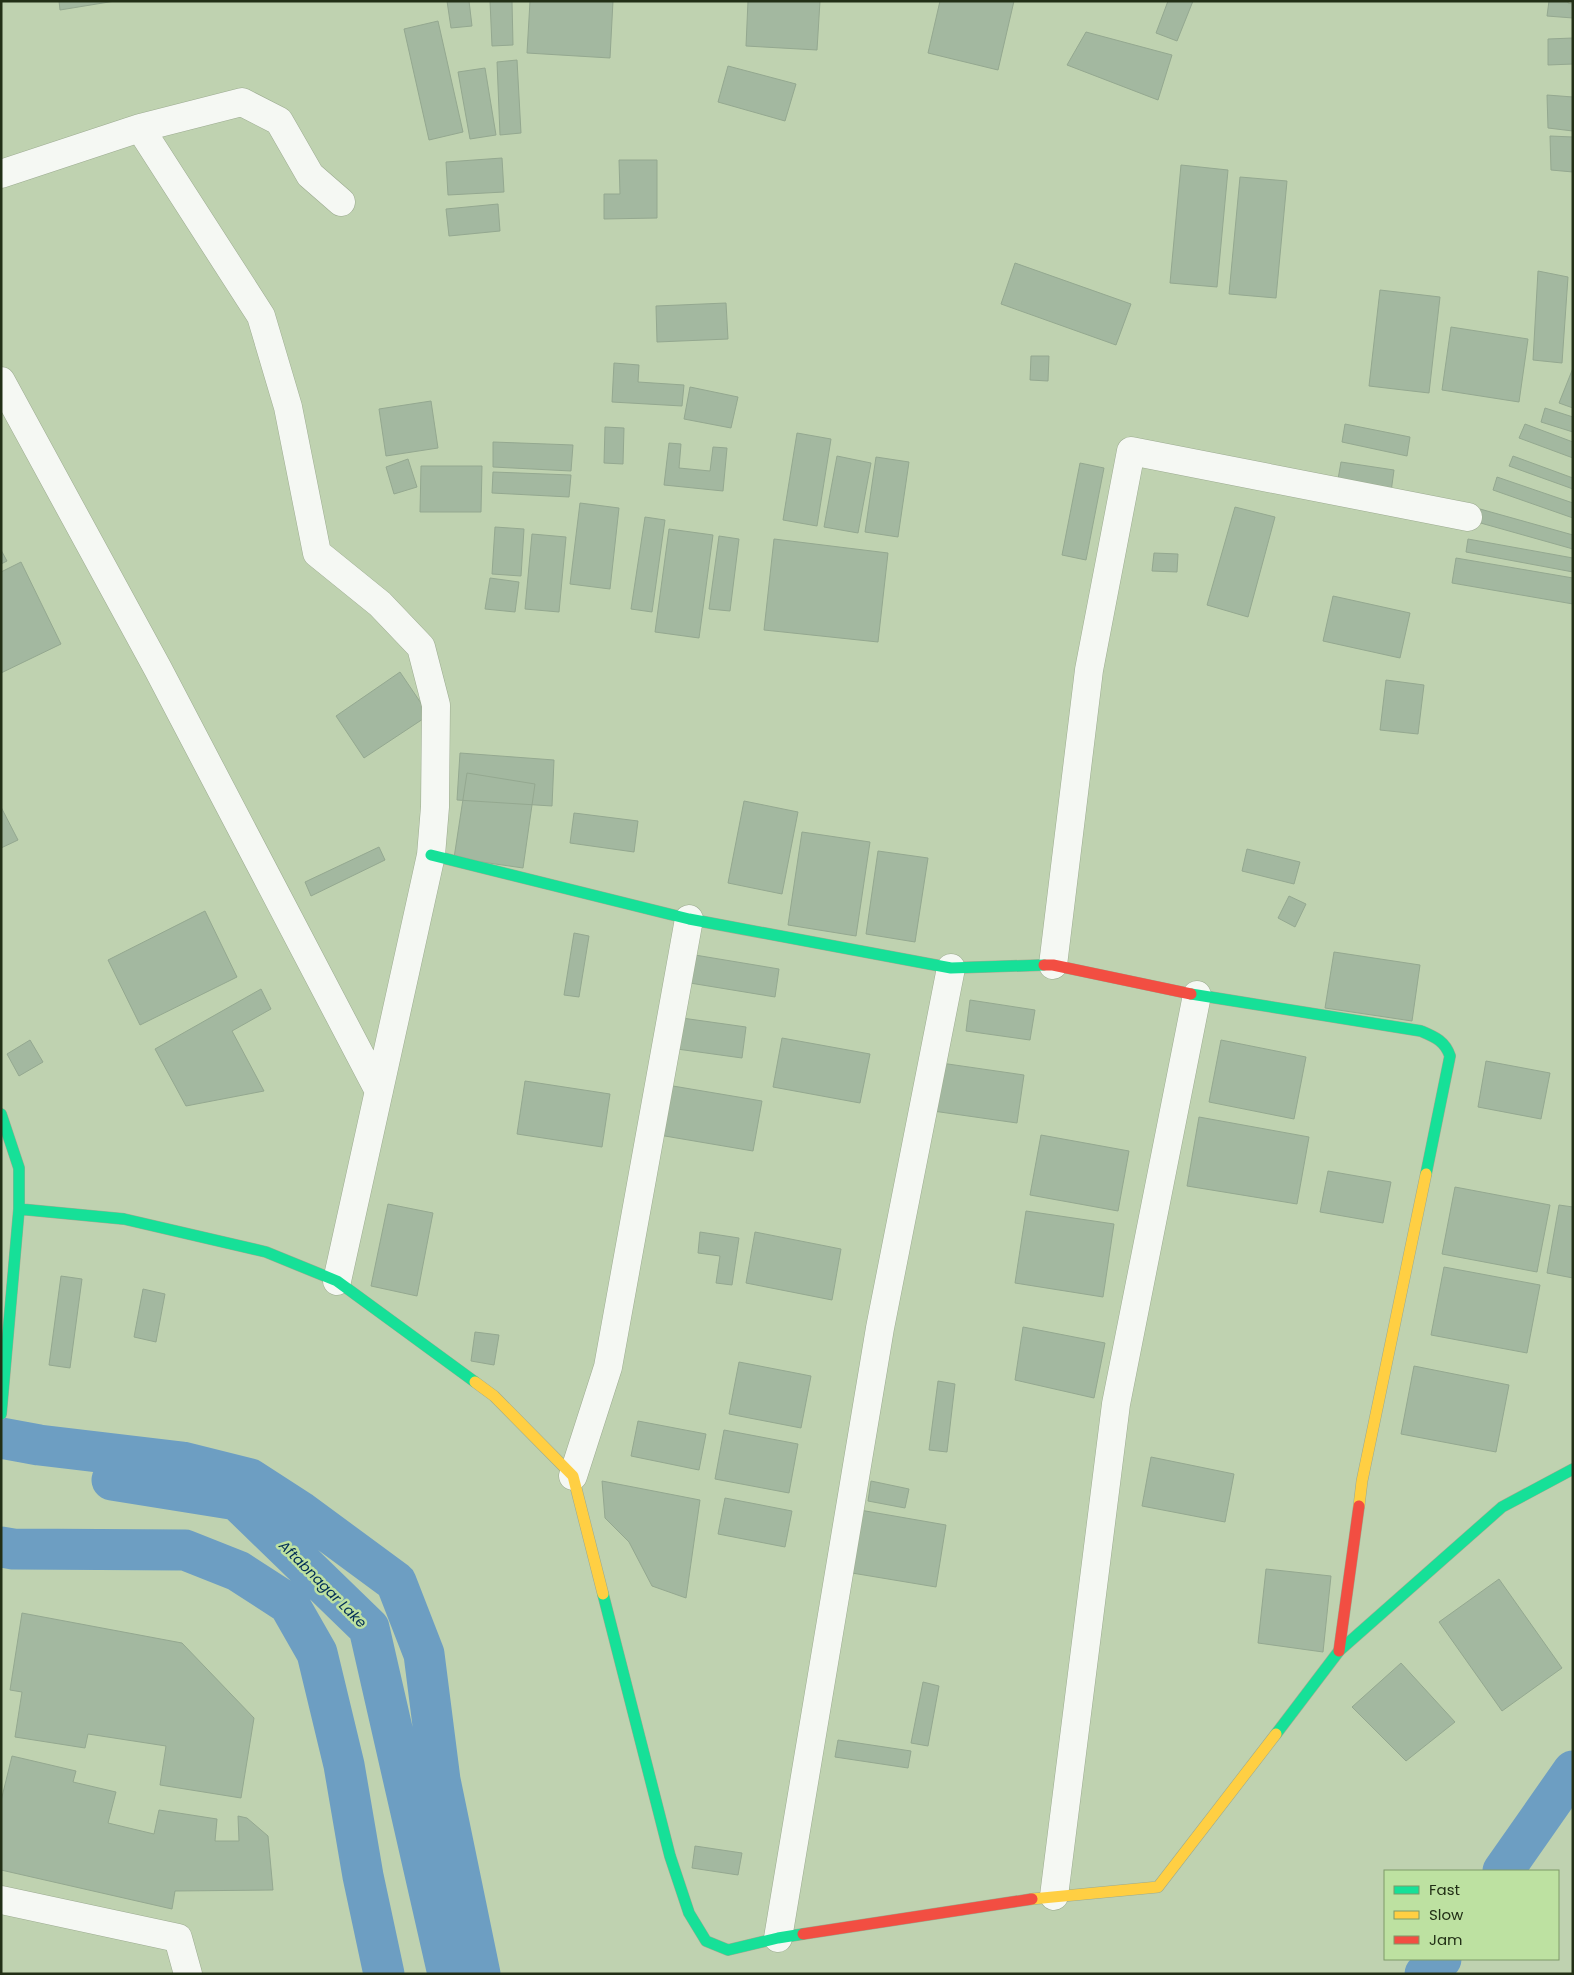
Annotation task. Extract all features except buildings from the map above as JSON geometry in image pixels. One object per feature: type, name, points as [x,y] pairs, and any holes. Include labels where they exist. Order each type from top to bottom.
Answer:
[{"type":"street","points":[[1,174],[140,128],[242,102],[279,121],[310,175],[341,202]]},
{"type":"street","points":[[140,128],[262,316],[288,407],[317,552],[380,604],[421,647],[436,705],[435,807],[432,855],[337,1281]]},
{"type":"street","points":[[1,381],[158,669],[379,1091]]},
{"type":"street","points":[[1053,965],[1089,670],[1131,451],[1468,517]]},
{"type":"street","points":[[432,855],[690,919],[951,968],[1053,965],[1197,995],[1421,1031],[1447,1046],[1450,1056],[1362,1481],[1339,1651]]},
{"type":"street","points":[[573,1476],[608,1367],[690,919]]},
{"type":"street","points":[[778,1938],[880,1328],[951,968]]},
{"type":"street","points":[[1054,1896],[1116,1404],[1197,995]]},
{"type":"street","points":[[1,1114],[19,1168],[19,1209],[7,1335],[4,1398],[1,1414]]},
{"type":"street","points":[[19,1209],[133,1221],[266,1252],[337,1281],[494,1396],[573,1476],[670,1856],[689,1912],[706,1942],[728,1950],[778,1938],[1054,1896],[1158,1887],[1339,1651],[1502,1507],[1573,1469]]},
{"type":"street","points":[[1,1900],[178,1938],[188,1974]]},
{"type":"waterway","points":[[1,1438],[39,1445],[182,1462],[250,1479],[301,1512],[396,1582],[424,1654],[440,1780],[480,1974]]},
{"type":"waterway","name":"Aftabnagar Lake","points":[[112,1480],[237,1500],[369,1628],[448,1974]]},
{"type":"waterway","points":[[1,1547],[13,1549],[185,1550],[238,1571],[289,1604],[317,1653],[344,1765],[363,1876],[384,1974]]},
{"type":"waterway","name":"Aftabnagar Lake","points":[[1504,1870],[1573,1771]]},
{"type":"waterway","name":"Aftabnagar Lake","points":[[1425,1974],[1440,1960]]},
{"type":"traffic: fast","points":[[431,855],[689,919],[951,968],[1044,965]]},
{"type":"traffic: fast","points":[[1191,994],[1421,1031],[1439,1040],[1450,1056],[1426,1174]]},
{"type":"traffic: fast","points":[[1,1114],[19,1168],[19,1209],[1,1414]]},
{"type":"traffic: fast","points":[[19,1209],[124,1219],[266,1252],[337,1281],[475,1382]]},
{"type":"traffic: fast","points":[[1276,1734],[1339,1651],[1502,1507],[1573,1469]]},
{"type":"traffic: fast","points":[[603,1594],[670,1856],[689,1913],[706,1941],[728,1950],[803,1934]]},
{"type":"traffic: slow","points":[[1359,1506],[1362,1481],[1426,1174]]},
{"type":"traffic: slow","points":[[475,1382],[494,1396],[573,1476],[603,1594]]},
{"type":"traffic: slow","points":[[1032,1899],[1158,1887],[1276,1734]]},
{"type":"traffic: jam","points":[[1044,965],[1053,965],[1191,994]]},
{"type":"traffic: jam","points":[[1339,1651],[1359,1506]]},
{"type":"traffic: jam","points":[[803,1934],[1032,1899]]}]
